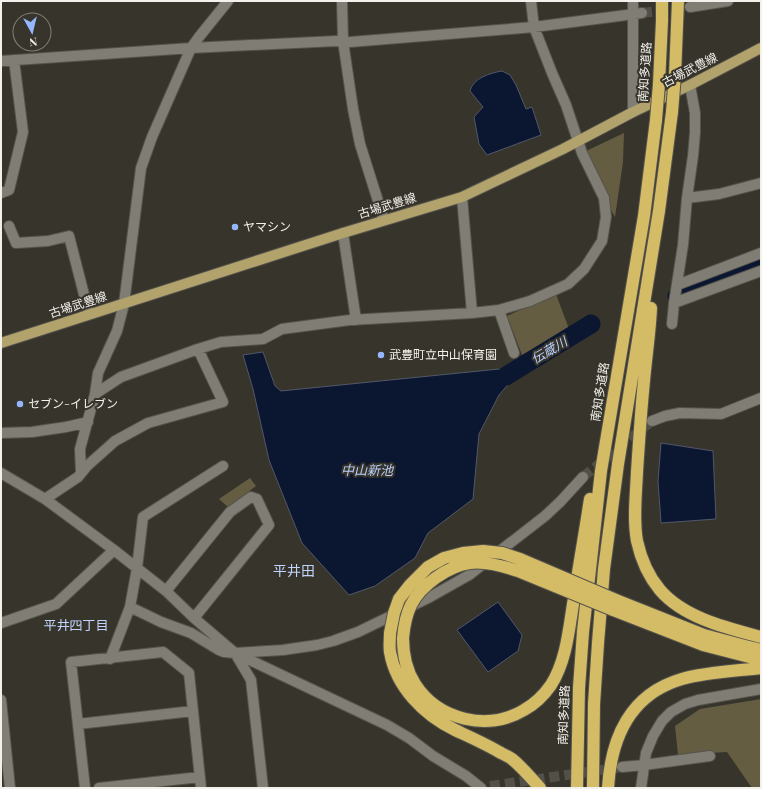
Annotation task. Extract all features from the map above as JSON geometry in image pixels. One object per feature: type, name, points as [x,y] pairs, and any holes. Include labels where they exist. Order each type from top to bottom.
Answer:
[{"type":"highway","name":"南知多道路","points":[[577,788],[579,696],[583,632],[601,471],[644,216],[656,120],[662,1]]},
{"type":"highway","points":[[593,788],[594,704],[604,569],[618,464],[655,239],[672,112],[678,1]]},
{"type":"highway","points":[[655,239],[651,316],[638,446],[635,512],[637,542],[641,556],[654,582],[670,600],[683,609],[710,622],[761,637]]},
{"type":"highway","points":[[621,352],[606,395],[566,647],[557,675],[552,684],[534,704],[517,714],[508,718],[483,722],[456,717],[441,710],[426,698],[414,683],[409,673],[405,658],[403,638],[405,624],[411,605],[431,582],[448,570],[468,563],[486,563],[507,567],[518,571],[614,605],[704,635],[761,650]]},
{"type":"highway","points":[[540,788],[511,759],[487,744],[439,722],[424,711],[402,683],[395,669],[390,652],[390,633],[394,613],[399,599],[410,585],[428,567],[444,558],[463,553],[483,551],[502,553],[520,559],[614,605],[703,645],[761,660]]},
{"type":"highway","points":[[608,788],[612,757],[622,727],[629,715],[650,695],[661,687],[682,679],[700,675],[761,668]]},
{"type":"main road","name":"古場武豊線","points":[[1,343],[384,220],[462,197],[578,142],[633,112],[690,85],[761,48]]},
{"type":"street","points":[[81,473],[80,449],[95,394],[98,373],[117,331],[124,304],[141,168],[152,137],[191,48],[198,37],[228,1]]},
{"type":"street","points":[[342,1],[343,41],[352,109],[360,144],[384,220]]},
{"type":"street","points":[[95,394],[121,378],[198,349],[221,342],[263,339],[282,328],[356,320],[499,310],[530,301],[568,284],[584,270],[602,241],[606,217],[604,198],[582,153],[566,105],[534,27],[531,1]]},
{"type":"street","points":[[633,112],[637,14],[634,1]]},
{"type":"street","points":[[690,7],[728,1]]},
{"type":"street","points":[[1,61],[191,48],[336,41],[350,42],[534,27],[637,14]]},
{"type":"street","points":[[1,193],[9,190],[23,132],[14,60]]},
{"type":"street","points":[[672,324],[683,245],[695,133],[696,113],[690,85]]},
{"type":"street","points":[[687,198],[719,194],[761,183]]},
{"type":"street","points":[[462,197],[472,313]]},
{"type":"street","points":[[9,226],[16,243],[48,241],[69,236],[89,314]]},
{"type":"street","points":[[343,233],[356,320]]},
{"type":"street","points":[[677,285],[761,253]]},
{"type":"street","points":[[674,303],[761,271]]},
{"type":"street","points":[[499,310],[514,353]]},
{"type":"street","points":[[45,499],[78,477],[87,466],[115,441],[148,423],[223,402],[198,349]]},
{"type":"street","points":[[652,421],[680,412],[721,414],[761,398]]},
{"type":"street","points":[[1,433],[32,432],[88,422]]},
{"type":"street","points":[[110,659],[130,607],[137,568],[143,517],[224,466]]},
{"type":"street","points":[[1,473],[45,499],[114,550],[166,591],[194,618],[235,653],[387,725],[409,738],[433,756],[484,787]]},
{"type":"street","points":[[130,607],[161,622],[191,633],[224,652],[235,653],[283,650],[333,642],[358,632],[430,597],[469,574],[545,516],[583,477]]},
{"type":"street","points":[[166,591],[230,512],[251,497],[257,499],[268,525],[194,618]]},
{"type":"street","points":[[1,623],[56,604],[114,550]]},
{"type":"street","points":[[85,788],[71,662],[110,659],[163,652],[189,673],[201,788]]},
{"type":"street","points":[[235,653],[251,680],[263,788]]},
{"type":"street","points":[[641,788],[646,753],[653,736],[662,721],[671,712],[685,704],[698,700],[761,689]]},
{"type":"street","points":[[1,700],[10,788]]},
{"type":"street","points":[[78,724],[193,711]]},
{"type":"street","points":[[622,767],[644,766],[710,756]]},
{"type":"street","points":[[99,788],[200,777]]},
{"type":"shaded area","points":[[624,133],[623,162],[615,217],[582,153]]},
{"type":"shaded area","points":[[556,294],[569,329],[522,355],[507,316]]},
{"type":"shaded area","points":[[250,478],[256,486],[228,507],[219,499]]},
{"type":"shaded area","points":[[761,699],[761,788],[752,788],[727,752],[678,755],[675,726],[700,709]]},
{"type":"water","points":[[502,71],[510,75],[526,109],[532,107],[541,135],[487,155],[479,144],[474,117],[483,107],[470,91],[478,79],[492,73]]},
{"type":"water","name":"中山新池","points":[[263,352],[275,386],[281,391],[499,369],[511,381],[499,395],[479,434],[473,499],[428,533],[415,558],[375,586],[349,595],[302,543],[269,460],[253,389],[243,355]]},
{"type":"water","points":[[661,443],[713,451],[716,519],[661,523],[658,481]]},
{"type":"water","points":[[498,602],[522,635],[518,651],[488,672],[457,630]]},
{"type":"waterway","name":"伝蔵川","points":[[677,296],[761,263]]},
{"type":"waterway","name":"伝蔵川","points":[[506,376],[591,324]]},
{"type":"tunnel","points":[[642,13],[690,7]]},
{"type":"tunnel","points":[[583,477],[652,421]]},
{"type":"tunnel","points":[[490,786],[622,767]]},
{"type":"place","name":"ヤマシン","points":[[235,227]]},
{"type":"place","name":"武豊町立中山保育園","points":[[381,355]]},
{"type":"place","name":"セブン-イレブン","points":[[20,404]]},
{"type":"district","name":"平井田","points":[[294,571]]},
{"type":"district","name":"平井四丁目","points":[[76,625]]}]
